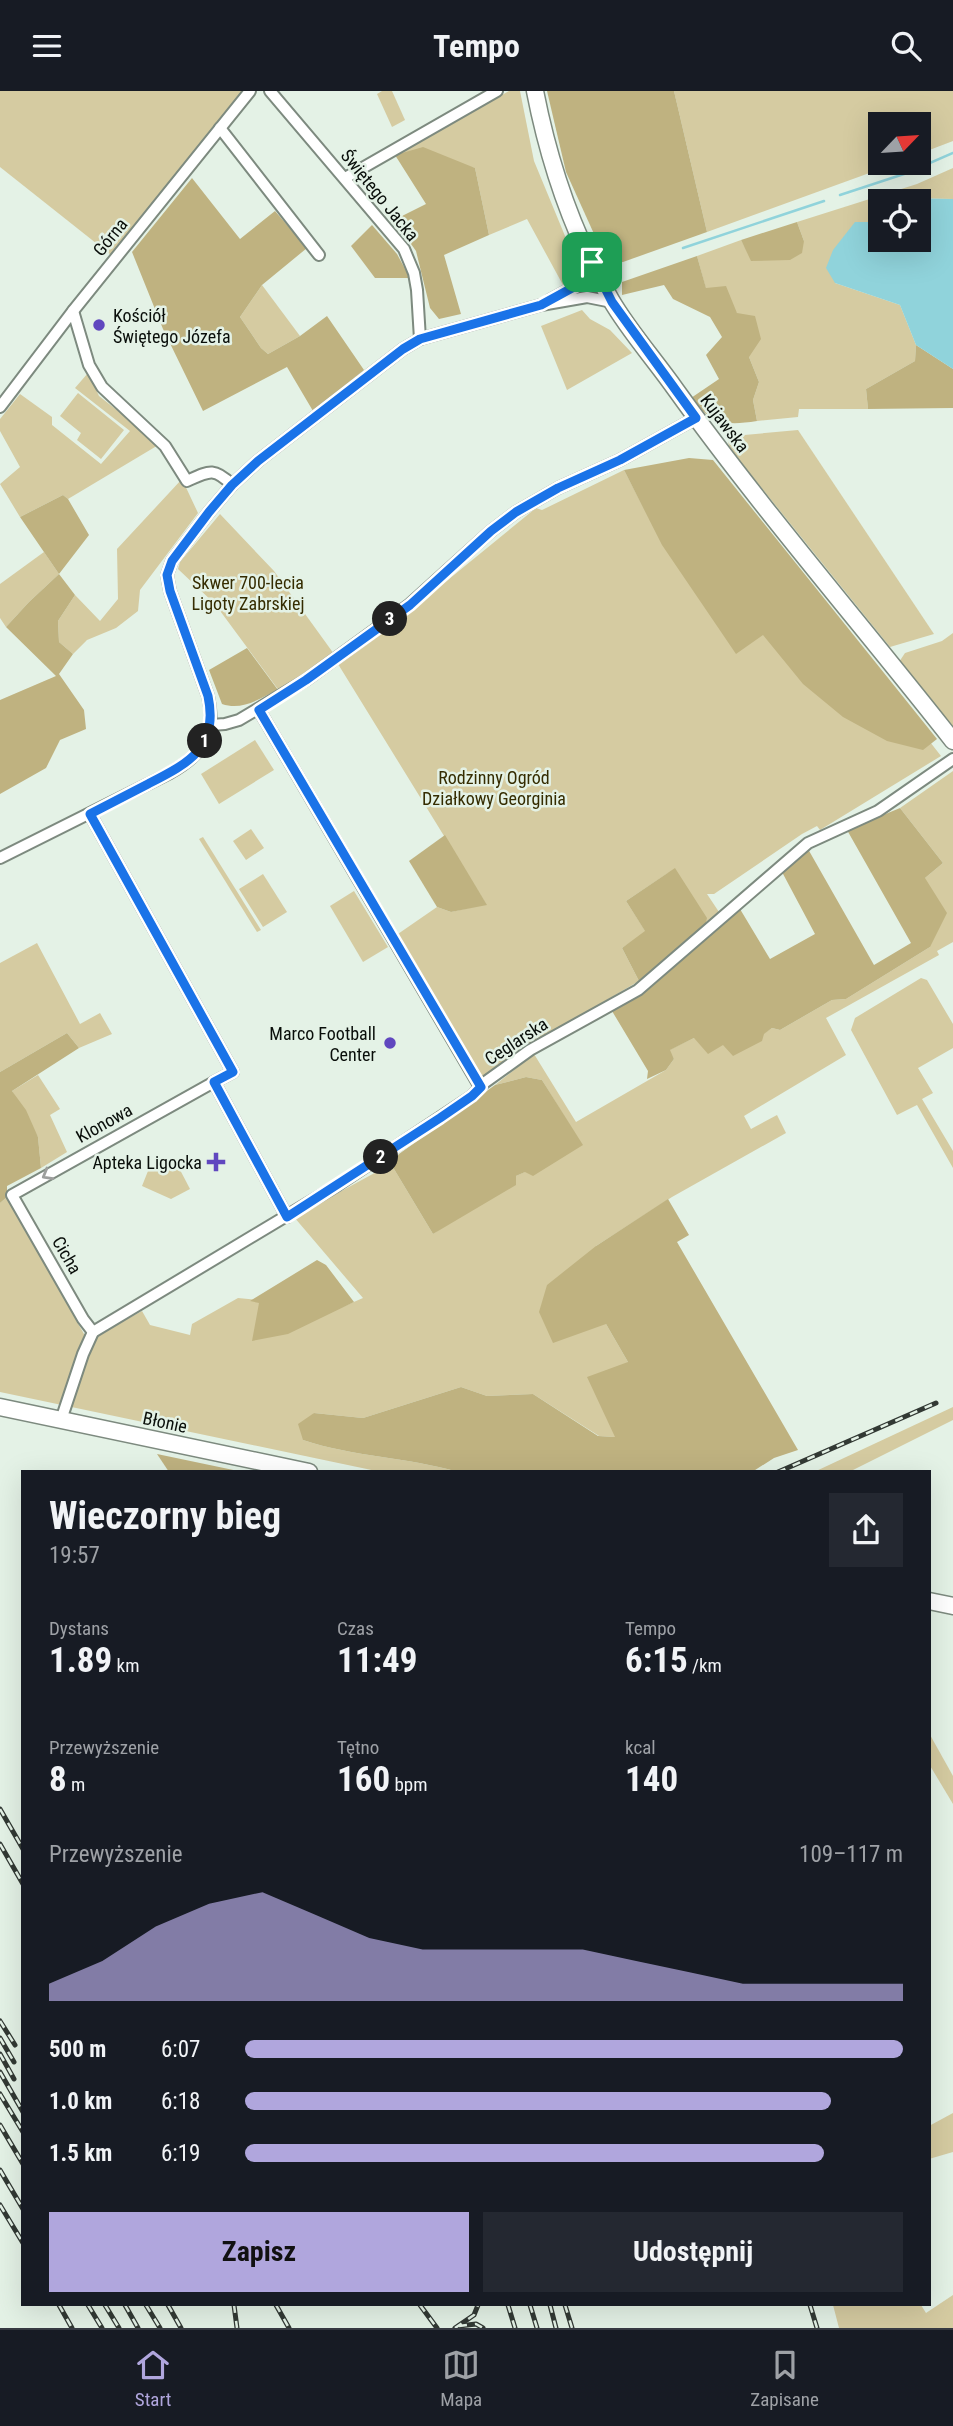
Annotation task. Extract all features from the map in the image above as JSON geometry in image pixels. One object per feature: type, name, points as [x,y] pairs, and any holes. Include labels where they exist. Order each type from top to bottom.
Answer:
[{"type":"street","name":"Górna","points":[[0,407],[73,311],[250,91]]},
{"type":"street","name":"Świętego Jacka","points":[[271,91],[404,249],[414,273],[420,339]]},
{"type":"street","points":[[345,178],[497,91]]},
{"type":"street","name":"Kujawska","points":[[535,91],[558,183],[612,302],[761,503],[953,741]]},
{"type":"street","points":[[220,128],[319,254]]},
{"type":"street","points":[[583,282],[592,262]]},
{"type":"street","points":[[541,305],[583,282],[601,282]]},
{"type":"street","points":[[587,297],[601,282]]},
{"type":"street","points":[[0,858],[170,773],[191,759],[203,745],[211,725],[212,714],[168,583],[169,569],[172,561],[209,512],[232,485],[258,461],[375,369],[420,339],[541,305],[587,297],[612,302]]},
{"type":"street","points":[[73,311],[89,365],[106,392],[165,446],[187,481],[211,472],[217,473],[232,485]]},
{"type":"street","points":[[211,725],[239,720],[306,680],[410,605],[491,531],[516,512],[696,418]]},
{"type":"street","points":[[259,710],[481,1087]]},
{"type":"street","name":"Ceglarska","points":[[93,1332],[287,1217],[440,1118],[530,1050],[638,991],[808,843],[878,811],[953,759]]},
{"type":"street","points":[[90,814],[233,1072],[214,1082],[287,1217]]},
{"type":"street","name":"Klonowa","points":[[12,1195],[214,1082]]},
{"type":"street","name":"Cicha","points":[[12,1195],[93,1332]]},
{"type":"street","points":[[61,1420],[93,1332]]},
{"type":"street","name":"Błonie","points":[[4,1410],[299,1470]]},
{"type":"street","points":[[931,1602],[953,1607]]},
{"type":"green space","points":[[0,91],[245,91],[111,255],[0,167]]},
{"type":"green space","points":[[392,91],[405,120],[392,127],[377,94]]},
{"type":"green space","points":[[509,91],[520,91],[534,161],[570,248],[572,278],[563,285],[527,219],[489,235],[475,168],[395,155]]},
{"type":"green space","points":[[674,91],[953,91],[953,141],[931,149],[931,112],[868,112],[868,174],[707,232]]},
{"type":"green space","points":[[953,168],[953,199],[931,199],[931,189],[901,189]]},
{"type":"green space","points":[[868,200],[868,230],[835,283],[900,305],[916,345],[915,361],[866,389],[868,409],[799,409],[798,417],[757,421],[753,400],[759,382],[737,313],[706,289],[697,256],[741,240],[752,261],[804,241],[797,222]]},
{"type":"green space","points":[[262,285],[300,336],[268,354],[240,317]]},
{"type":"green space","points":[[582,310],[590,319],[610,330],[632,353],[567,390],[541,326]]},
{"type":"green space","points":[[88,373],[99,396],[160,444],[68,499],[63,495],[20,517],[0,484],[20,467],[0,431],[0,419],[20,394],[52,417],[52,425],[101,464],[130,431],[75,388]]},
{"type":"green space","points":[[78,393],[124,430],[101,459],[77,440],[81,433],[60,416]]},
{"type":"green space","points":[[798,430],[934,634],[890,647],[730,449],[728,442],[733,436]]},
{"type":"green space","name":"Rodzinny Ogród Działkowy Georginia","points":[[624,470],[649,518],[719,472],[941,756],[820,830],[817,826],[802,834],[714,894],[707,894],[719,912],[705,926],[668,873],[626,901],[646,932],[622,948],[639,981],[515,1054],[481,1080],[395,936],[437,907],[451,912],[486,904],[338,664],[411,610],[536,508],[542,510]]},
{"type":"green space","points":[[182,479],[198,513],[140,590],[138,611],[116,628],[87,640],[73,654],[59,642],[58,621],[75,595],[100,621],[118,599],[117,549]]},
{"type":"green space","name":"Skwer 700-lecia Ligoty Zabrskiej","points":[[220,514],[274,571],[334,654],[280,692],[215,604],[178,569],[180,562]]},
{"type":"green space","points":[[44,552],[59,574],[6,627],[0,618],[0,584]]},
{"type":"green space","points":[[953,633],[953,729],[899,662],[905,653],[942,641]]},
{"type":"green space","points":[[255,740],[274,770],[219,804],[201,774]]},
{"type":"green space","points":[[953,771],[953,942],[937,951],[939,955],[826,1018],[846,1055],[744,1116],[751,1129],[777,1115],[786,1133],[672,1197],[596,1246],[606,1324],[628,1362],[615,1437],[599,1436],[533,1394],[487,1396],[461,1387],[363,1418],[314,1413],[303,1440],[449,1470],[371,1470],[0,1392],[0,1203],[7,1197],[84,1334],[100,1334],[142,1311],[150,1325],[190,1335],[192,1324],[238,1298],[340,1308],[363,1298],[294,1217],[391,1164],[433,1234],[516,1176],[582,1145],[542,1080],[526,1077],[495,1085],[534,1054],[576,1122],[666,1070],[674,1059],[669,1050],[694,1038],[724,1045],[763,1034],[772,1028],[780,1030],[832,1000],[846,999],[930,947],[925,878],[943,863],[900,808]]},
{"type":"green space","points":[[251,829],[264,848],[246,860],[233,841]]},
{"type":"green space","points":[[203,837],[261,930],[257,932],[199,839]]},
{"type":"green space","points":[[263,874],[287,912],[263,927],[239,889]]},
{"type":"green space","points":[[354,891],[388,947],[363,962],[330,906]]},
{"type":"green space","points":[[37,943],[80,1024],[100,1013],[112,1034],[79,1048],[67,1033],[0,1072],[0,963]]},
{"type":"green space","points":[[921,978],[927,980],[953,1024],[953,1048],[918,1068],[933,1093],[922,1099],[953,1151],[953,1168],[917,1105],[897,1115],[851,1030],[855,1018]]},
{"type":"green space","points":[[38,1075],[60,1109],[50,1115],[67,1152],[41,1168],[38,1137],[12,1091]]},
{"type":"green space","points":[[170,1161],[178,1166],[190,1189],[171,1199],[142,1186],[148,1171]]},
{"type":"green space","points":[[953,1407],[953,1420],[853,1470],[818,1470]]},
{"type":"green space","points":[[931,1737],[953,1776],[953,1804],[931,1767]]},
{"type":"green space","points":[[953,2113],[953,2152],[931,2158],[931,2125]]},
{"type":"green space","points":[[953,2295],[953,2328],[839,2328],[833,2306],[922,2306],[926,2313]]},
{"type":"shaded area","points":[[547,91],[674,91],[707,232],[623,262],[612,263],[604,256],[566,172]]},
{"type":"shaded area","points":[[423,147],[475,168],[489,235],[444,255],[461,314],[439,319],[430,308],[416,251],[394,220],[426,204],[395,155]]},
{"type":"shaded area","points":[[192,178],[240,239],[275,211],[307,248],[262,285],[240,317],[268,354],[300,336],[327,316],[364,370],[313,411],[287,367],[203,411],[163,329],[132,252]]},
{"type":"shaded area","points":[[797,222],[804,241],[802,253],[790,260],[751,261],[741,240]]},
{"type":"shaded area","points":[[372,225],[397,254],[410,278],[375,278],[351,246]]},
{"type":"shaded area","points":[[697,256],[706,288],[726,286],[737,313],[755,316],[761,339],[749,357],[759,382],[753,400],[757,421],[720,421],[705,413],[691,398],[719,379],[706,355],[722,337],[710,317],[673,299],[664,285],[622,295],[622,282]]},
{"type":"shaded area","points":[[916,345],[953,369],[953,408],[868,409],[866,389],[915,361]]},
{"type":"shaded area","points":[[689,458],[713,460],[937,739],[923,750],[887,741],[843,717],[803,684],[763,635],[736,654],[662,545],[624,470]]},
{"type":"shaded area","points":[[63,495],[89,535],[59,574],[20,517]]},
{"type":"shaded area","points":[[59,574],[75,595],[58,621],[59,642],[73,654],[59,674],[84,710],[86,729],[60,740],[46,768],[0,794],[0,700],[56,676],[6,627]]},
{"type":"shaded area","points":[[247,648],[278,690],[244,705],[222,704],[209,670]]},
{"type":"shaded area","points":[[900,808],[943,863],[925,878],[947,913],[930,947],[846,999],[832,1000],[780,1030],[772,1028],[764,1034],[762,1041],[733,1056],[723,1045],[708,1054],[694,1038],[670,1050],[674,1059],[666,1070],[647,1079],[648,1071],[612,1011],[648,990],[740,909],[770,959],[815,934],[782,872],[808,849],[874,965],[911,943],[847,830]]},
{"type":"shaded area","points":[[445,835],[487,905],[451,912],[437,907],[409,861]]},
{"type":"shaded area","points":[[675,868],[707,918],[705,926],[639,981],[622,948],[645,931],[626,901]]},
{"type":"shaded area","points":[[67,1033],[79,1048],[12,1091],[26,1110],[38,1137],[41,1168],[7,1186],[7,1197],[0,1203],[0,1072]]},
{"type":"shaded area","points":[[526,1077],[542,1080],[583,1145],[533,1176],[525,1172],[516,1176],[516,1185],[433,1234],[391,1164],[399,1154],[495,1085]]},
{"type":"shaded area","points":[[668,1199],[689,1235],[677,1242],[798,1450],[774,1458],[755,1470],[449,1470],[303,1440],[298,1424],[314,1413],[363,1418],[461,1387],[487,1396],[533,1394],[598,1436],[615,1437],[587,1377],[628,1362],[606,1324],[553,1343],[539,1312],[547,1285],[596,1246]]},
{"type":"shaded area","points":[[317,1260],[326,1265],[354,1302],[288,1334],[252,1341],[259,1303],[250,1301]]},
{"type":"shaded area","points":[[157,1454],[233,1470],[168,1470]]},
{"type":"water","points":[[931,199],[953,199],[953,369],[916,345],[900,305],[835,283],[826,268],[833,250],[855,222],[868,222],[868,252],[931,252]]},
{"type":"waterway","points":[[840,195],[907,173],[953,153]]},
{"type":"waterway","points":[[683,248],[824,201]]},
{"type":"railway","points":[[783,1470],[936,1403]]},
{"type":"railway","points":[[0,1809],[21,1846]]},
{"type":"railway","points":[[0,1844],[21,1881]]},
{"type":"railway","points":[[0,2021],[15,2045]]},
{"type":"railway","points":[[0,2038],[14,2062]]},
{"type":"railway","points":[[0,2054],[14,2079]]},
{"type":"railway","points":[[0,2072],[21,2109]]},
{"type":"railway","points":[[0,2094],[21,2129]]},
{"type":"railway","points":[[0,2125],[21,2161]]},
{"type":"railway","points":[[0,2170],[21,2206]]},
{"type":"railway","points":[[0,2205],[21,2240]]},
{"type":"railway","points":[[60,2306],[72,2328]]},
{"type":"railway","points":[[89,2306],[102,2328]]},
{"type":"railway","points":[[106,2306],[119,2328]]},
{"type":"railway","points":[[126,2306],[138,2328]]},
{"type":"railway","points":[[147,2306],[160,2328]]},
{"type":"railway","points":[[169,2306],[181,2328]]},
{"type":"railway","points":[[234,2306],[237,2328]]},
{"type":"railway","points":[[277,2306],[289,2328]]},
{"type":"railway","points":[[421,2306],[437,2328]]},
{"type":"railway","points":[[455,2328],[474,2315],[478,2306]]},
{"type":"railway","points":[[508,2306],[515,2328]]},
{"type":"railway","points":[[530,2306],[537,2328]]},
{"type":"railway","points":[[550,2306],[556,2328]]},
{"type":"railway","points":[[565,2306],[572,2328]]},
{"type":"railway","points":[[810,2306],[817,2328]]},
{"type":"railway","points":[[459,2326],[476,2324],[483,2328]]},
{"type":"place","name":"Kościół Świętego Józefa","points":[[99,325]]},
{"type":"place","name":"Marco Football Center","points":[[390,1043]]},
{"type":"place","name":"Apteka Ligocka","points":[[216,1162]]},
{"type":"route","points":[[592,262],[612,302],[696,418],[516,512],[491,531],[410,605],[306,680],[259,710],[481,1087],[440,1118],[287,1217],[214,1082],[233,1072],[90,814],[183,765],[198,753],[208,734],[212,714],[208,696],[170,591],[167,575],[178,552],[232,485],[258,461],[403,349],[420,339],[541,305],[583,282],[592,262]]}]
